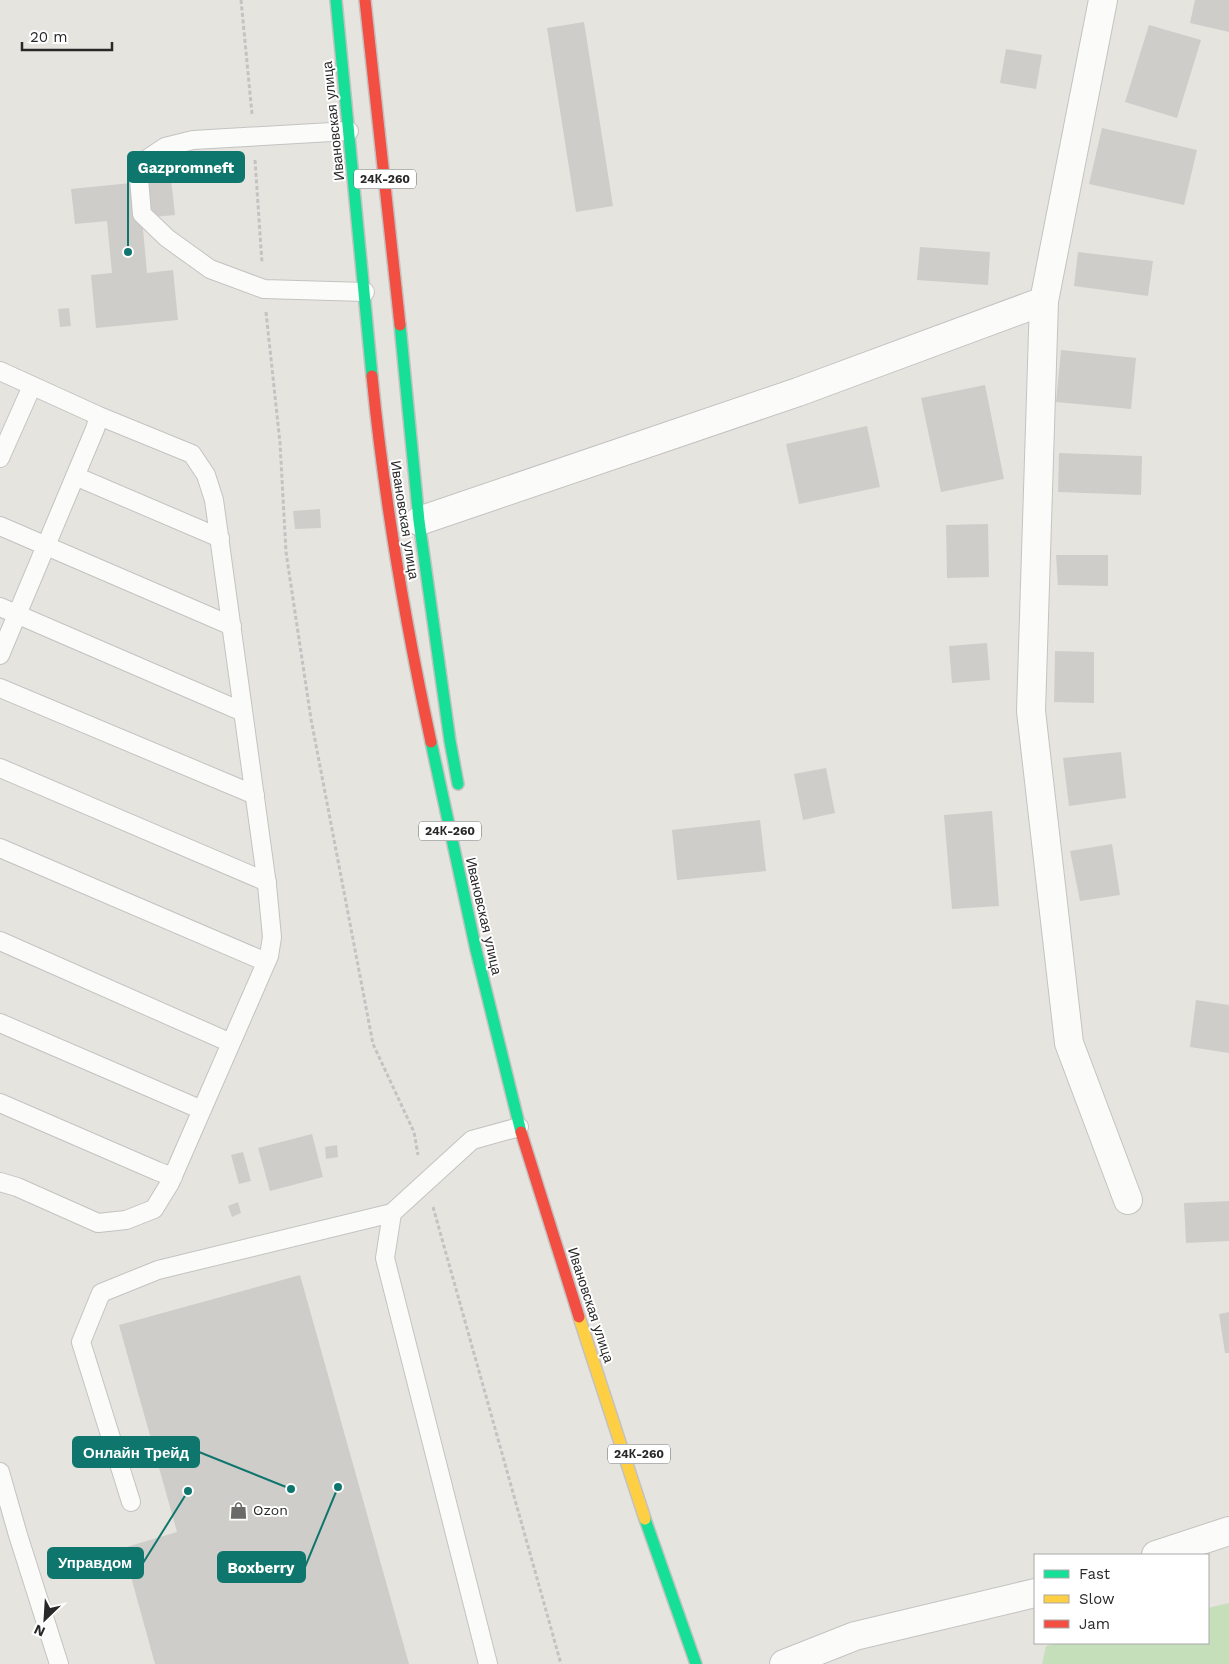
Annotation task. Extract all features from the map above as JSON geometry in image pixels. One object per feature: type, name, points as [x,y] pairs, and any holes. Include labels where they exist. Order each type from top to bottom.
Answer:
[{"type":"main road","name":"Ивановская улица","points":[[336,0],[379,450],[390,525],[420,692],[476,950],[519,1127],[623,1453],[696,1664]]},
{"type":"main road","name":"Ивановская улица","points":[[365,0],[402,341],[419,521]]},
{"type":"main road","name":"24К-260","points":[[419,521],[450,741],[460,797]]},
{"type":"street","points":[[1103,0],[1044,301],[1031,711],[1068,1043],[1128,1200]]},
{"type":"street","points":[[419,521],[798,392],[1044,301]]},
{"type":"street","points":[[1159,1554],[1229,1531]]},
{"type":"street","points":[[784,1664],[855,1636],[1034,1593]]},
{"type":"lane","points":[[348,131],[254,138],[193,140],[165,147],[146,159],[139,179],[142,214],[167,238],[210,269],[264,289],[365,292]]},
{"type":"lane","points":[[0,371],[99,416],[192,454],[206,475],[214,500],[220,538],[267,882],[272,937],[269,956],[173,1176],[154,1209],[126,1220],[98,1223],[17,1187],[0,1182]]},
{"type":"lane","points":[[0,458],[32,386]]},
{"type":"lane","points":[[0,655],[76,476],[99,416]]},
{"type":"lane","points":[[76,476],[220,538]]},
{"type":"lane","points":[[0,526],[232,626]]},
{"type":"lane","points":[[0,607],[243,712]]},
{"type":"lane","points":[[0,688],[255,795]]},
{"type":"lane","points":[[0,768],[267,882]]},
{"type":"lane","points":[[0,848],[266,962]]},
{"type":"lane","points":[[0,941],[231,1043]]},
{"type":"lane","points":[[0,1023],[202,1110]]},
{"type":"lane","points":[[0,1103],[157,1172],[173,1176]]},
{"type":"lane","points":[[132,1502],[81,1342],[101,1293],[158,1270],[392,1213],[472,1140],[519,1127]]},
{"type":"lane","points":[[392,1213],[385,1258],[488,1664]]},
{"type":"lane","points":[[0,1472],[59,1664]]},
{"type":"path","points":[[241,0],[254,138],[264,289],[280,443],[286,552],[311,719],[373,1044],[414,1132],[424,1184],[435,1216],[561,1664]]},
{"type":"green space","points":[[1229,1603],[1229,1664],[1042,1664],[1046,1646],[1055,1644],[1209,1644],[1209,1608]]},
{"type":"building","points":[[1195,0],[1229,0],[1229,32],[1190,23]]},
{"type":"building","points":[[584,22],[613,206],[576,212],[547,28]]},
{"type":"building","points":[[1149,25],[1201,40],[1177,118],[1125,102]]},
{"type":"building","points":[[1006,49],[1042,55],[1036,89],[1000,83]]},
{"type":"building","points":[[1102,128],[1197,150],[1184,205],[1089,184]]},
{"type":"building","points":[[171,179],[175,215],[142,218],[147,273],[173,270],[178,320],[96,328],[91,275],[112,273],[107,221],[75,224],[71,189]]},
{"type":"building","points":[[920,247],[990,252],[988,285],[917,280]]},
{"type":"building","points":[[1078,252],[1153,261],[1148,296],[1074,286]]},
{"type":"building","points":[[69,308],[71,326],[60,327],[58,309]]},
{"type":"building","points":[[1061,350],[1136,358],[1131,409],[1056,402]]},
{"type":"building","points":[[985,385],[1004,479],[941,492],[921,398]]},
{"type":"building","points":[[867,426],[880,487],[799,504],[786,444]]},
{"type":"building","points":[[1059,453],[1142,456],[1141,495],[1058,492]]},
{"type":"building","points":[[320,509],[321,528],[295,529],[293,511]]},
{"type":"building","points":[[988,524],[989,577],[947,578],[946,525]]},
{"type":"building","points":[[1056,555],[1108,555],[1108,586],[1058,585]]},
{"type":"building","points":[[987,643],[990,680],[952,683],[949,646]]},
{"type":"building","points":[[1055,651],[1094,652],[1094,703],[1054,702]]},
{"type":"building","points":[[1121,752],[1126,798],[1069,806],[1063,758]]},
{"type":"building","points":[[826,768],[835,813],[803,820],[794,774]]},
{"type":"building","points":[[992,811],[999,906],[952,909],[944,815]]},
{"type":"building","points":[[760,820],[766,871],[677,880],[672,830]]},
{"type":"building","points":[[1112,844],[1120,895],[1080,901],[1070,851]]},
{"type":"building","points":[[1196,1000],[1229,1005],[1229,1053],[1190,1047]]},
{"type":"building","points":[[312,1134],[323,1177],[270,1191],[258,1148]]},
{"type":"building","points":[[337,1145],[338,1157],[326,1159],[325,1147]]},
{"type":"building","points":[[243,1152],[251,1181],[239,1184],[231,1155]]},
{"type":"building","points":[[1229,1201],[1229,1241],[1186,1243],[1184,1203]]},
{"type":"building","points":[[238,1202],[241,1213],[232,1217],[228,1206]]},
{"type":"building","points":[[300,1275],[409,1664],[155,1664],[123,1548],[177,1532],[119,1325]]},
{"type":"building","points":[[1229,1312],[1229,1353],[1225,1353],[1219,1314]]},
{"type":"traffic: fast","points":[[336,0],[372,376]]},
{"type":"traffic: fast","points":[[400,325],[419,521],[450,741],[458,784]]},
{"type":"traffic: fast","points":[[431,742],[476,950],[521,1132]]},
{"type":"traffic: fast","points":[[645,1519],[696,1664]]},
{"type":"traffic: slow","points":[[579,1317],[645,1519]]},
{"type":"traffic: jam","points":[[365,0],[400,325]]},
{"type":"traffic: jam","points":[[372,376],[396,560],[431,742]]},
{"type":"traffic: jam","points":[[521,1132],[579,1317]]},
{"type":"place","name":"Gazpromneft","points":[[128,252]]},
{"type":"place","name":"Boxberry","points":[[338,1487]]},
{"type":"place","name":"Онлайн Трейд","points":[[291,1489]]},
{"type":"place","name":"Управдом","points":[[188,1491]]},
{"type":"place","name":"Ozon","points":[[239,1510]]}]
